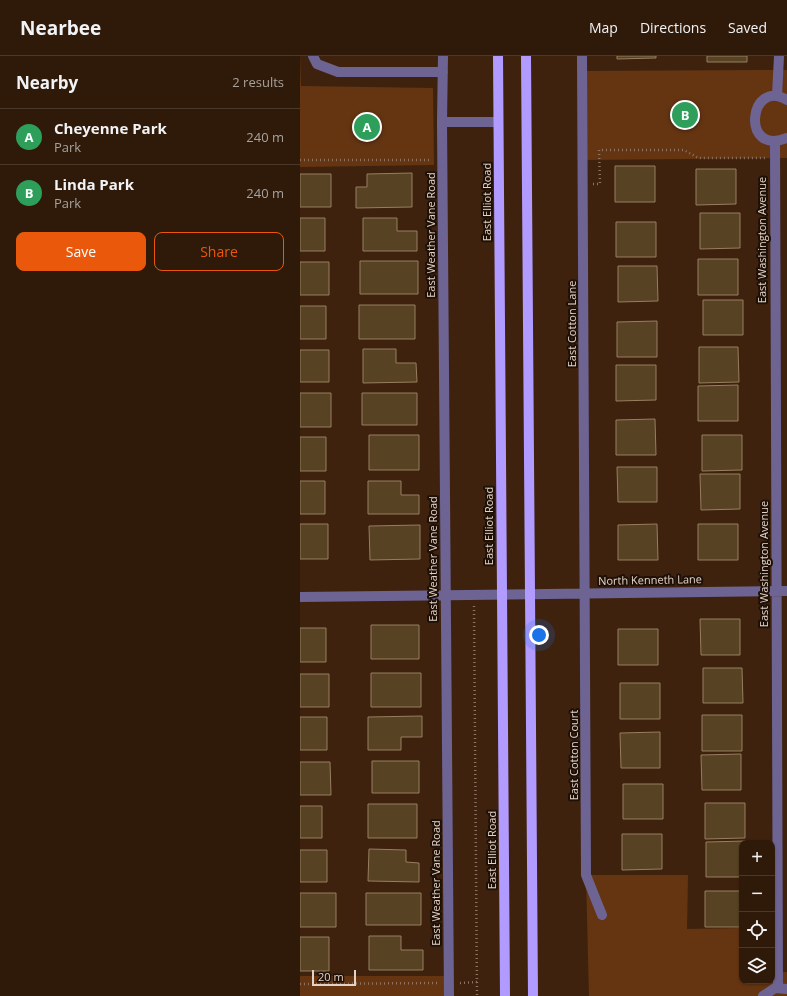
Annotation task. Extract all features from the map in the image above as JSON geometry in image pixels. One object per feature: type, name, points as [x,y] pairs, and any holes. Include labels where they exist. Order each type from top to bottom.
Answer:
[{"type":"main road","name":"East Elliot Road","points":[[498,56],[505,996]]},
{"type":"main road","points":[[526,56],[533,996]]},
{"type":"street","points":[[313,56],[317,64],[338,72],[443,72]]},
{"type":"street","name":"East Weather Vane Road","points":[[443,56],[442,160],[449,996]]},
{"type":"street","name":"East Cotton Lane","points":[[582,56],[586,593]]},
{"type":"street","points":[[779,56],[782,98],[770,97],[760,103],[755,110],[754,116],[757,131],[767,139],[774,141],[787,138]]},
{"type":"street","points":[[442,122],[498,122]]},
{"type":"street","name":"East Washington Avenue","points":[[763,996],[769,991],[783,989],[776,591],[774,141]]},
{"type":"street","name":"North Kenneth Lane","points":[[300,597],[787,591]]},
{"type":"street","name":"East Cotton Court","points":[[586,593],[586,875],[602,915]]},
{"type":"path","points":[[583,184],[600,184],[599,150],[684,150],[698,158],[757,157],[774,159]]},
{"type":"path","points":[[300,160],[442,160]]},
{"type":"path","points":[[474,595],[477,996]]},
{"type":"path","points":[[300,984],[477,982]]},
{"type":"shaded area","points":[[300,56],[301,86],[433,88],[434,165],[300,167]]},
{"type":"shaded area","points":[[787,70],[787,158],[583,160],[582,71]]},
{"type":"shaded area","points":[[586,875],[688,875],[687,929],[739,928],[739,984],[775,984],[775,927],[778,927],[778,972],[787,972],[787,996],[589,996]]},
{"type":"shaded area","points":[[300,976],[448,976],[449,996],[300,996]]},
{"type":"building","points":[[617,56],[656,56],[656,58],[617,59]]},
{"type":"building","points":[[707,56],[747,56],[747,62],[707,62]]},
{"type":"building","points":[[615,166],[655,166],[655,202],[615,202]]},
{"type":"building","points":[[696,169],[736,169],[736,204],[696,205]]},
{"type":"building","points":[[412,173],[412,207],[356,208],[356,187],[367,187],[367,174]]},
{"type":"building","points":[[300,174],[331,174],[331,207],[300,207]]},
{"type":"building","points":[[700,213],[740,213],[740,248],[700,249]]},
{"type":"building","points":[[300,218],[325,218],[325,251],[300,251]]},
{"type":"building","points":[[363,218],[397,218],[397,231],[417,231],[417,251],[363,251]]},
{"type":"building","points":[[616,222],[656,222],[656,257],[616,257]]},
{"type":"building","points":[[698,259],[738,259],[738,295],[698,295]]},
{"type":"building","points":[[360,261],[418,261],[418,294],[360,294]]},
{"type":"building","points":[[300,262],[329,262],[329,295],[300,295]]},
{"type":"building","points":[[618,266],[657,266],[658,301],[618,302]]},
{"type":"building","points":[[703,300],[743,300],[743,335],[703,335]]},
{"type":"building","points":[[359,305],[415,305],[415,339],[359,339]]},
{"type":"building","points":[[300,306],[326,306],[326,339],[300,339]]},
{"type":"building","points":[[657,321],[657,357],[617,357],[617,322]]},
{"type":"building","points":[[699,347],[738,347],[739,382],[699,383]]},
{"type":"building","points":[[363,349],[396,349],[396,363],[416,363],[417,382],[363,383]]},
{"type":"building","points":[[300,350],[329,350],[329,382],[300,382]]},
{"type":"building","points":[[616,365],[656,365],[656,400],[616,401]]},
{"type":"building","points":[[738,385],[738,421],[698,421],[698,386]]},
{"type":"building","points":[[300,393],[331,393],[331,427],[300,427]]},
{"type":"building","points":[[362,393],[417,393],[417,425],[362,425]]},
{"type":"building","points":[[655,419],[656,455],[616,455],[616,420]]},
{"type":"building","points":[[369,435],[419,435],[419,470],[369,470]]},
{"type":"building","points":[[702,435],[742,435],[742,470],[702,471]]},
{"type":"building","points":[[300,437],[326,437],[326,471],[300,471]]},
{"type":"building","points":[[617,467],[657,467],[657,502],[618,502]]},
{"type":"building","points":[[700,474],[740,474],[740,509],[701,510]]},
{"type":"building","points":[[300,481],[325,481],[325,514],[300,514]]},
{"type":"building","points":[[368,481],[401,481],[401,495],[419,495],[419,514],[368,514]]},
{"type":"building","points":[[300,524],[328,524],[328,559],[300,559]]},
{"type":"building","points":[[657,524],[658,560],[618,560],[618,525]]},
{"type":"building","points":[[698,524],[738,524],[738,560],[698,560]]},
{"type":"building","points":[[420,525],[420,559],[370,560],[369,526]]},
{"type":"building","points":[[700,619],[740,619],[740,655],[701,655]]},
{"type":"building","points":[[371,625],[419,625],[419,659],[371,659]]},
{"type":"building","points":[[300,628],[326,628],[326,662],[300,662]]},
{"type":"building","points":[[618,629],[658,629],[658,665],[618,665]]},
{"type":"building","points":[[703,668],[742,668],[743,703],[703,703]]},
{"type":"building","points":[[371,673],[421,673],[421,707],[371,707]]},
{"type":"building","points":[[300,674],[329,674],[329,707],[300,707]]},
{"type":"building","points":[[620,683],[660,683],[660,719],[620,719]]},
{"type":"building","points":[[702,715],[742,715],[742,751],[702,751]]},
{"type":"building","points":[[422,716],[422,737],[401,737],[401,750],[368,750],[368,717]]},
{"type":"building","points":[[300,717],[327,717],[327,750],[300,750]]},
{"type":"building","points":[[660,732],[660,768],[621,768],[620,733]]},
{"type":"building","points":[[741,754],[741,790],[702,790],[701,755]]},
{"type":"building","points":[[372,761],[419,761],[419,793],[372,793]]},
{"type":"building","points":[[300,762],[330,762],[331,795],[300,795]]},
{"type":"building","points":[[623,784],[663,784],[663,819],[623,819]]},
{"type":"building","points":[[705,803],[745,803],[745,838],[705,839]]},
{"type":"building","points":[[368,804],[417,804],[417,838],[368,838]]},
{"type":"building","points":[[300,806],[322,806],[322,838],[300,838]]},
{"type":"building","points":[[622,834],[662,834],[662,869],[622,870]]},
{"type":"building","points":[[739,841],[739,877],[706,877],[706,842]]},
{"type":"building","points":[[369,849],[406,850],[406,862],[419,863],[419,882],[368,881]]},
{"type":"building","points":[[300,850],[327,850],[327,882],[300,882]]},
{"type":"building","points":[[705,891],[739,891],[739,927],[705,927]]},
{"type":"building","points":[[300,893],[336,893],[336,927],[300,927]]},
{"type":"building","points":[[366,893],[421,893],[421,925],[366,925]]},
{"type":"building","points":[[369,936],[401,936],[401,950],[423,950],[423,970],[369,970]]},
{"type":"building","points":[[300,937],[329,937],[329,971],[300,971]]},
{"type":"place","name":"Linda Park","points":[[685,115]]},
{"type":"place","name":"Cheyenne Park","points":[[367,127]]}]
